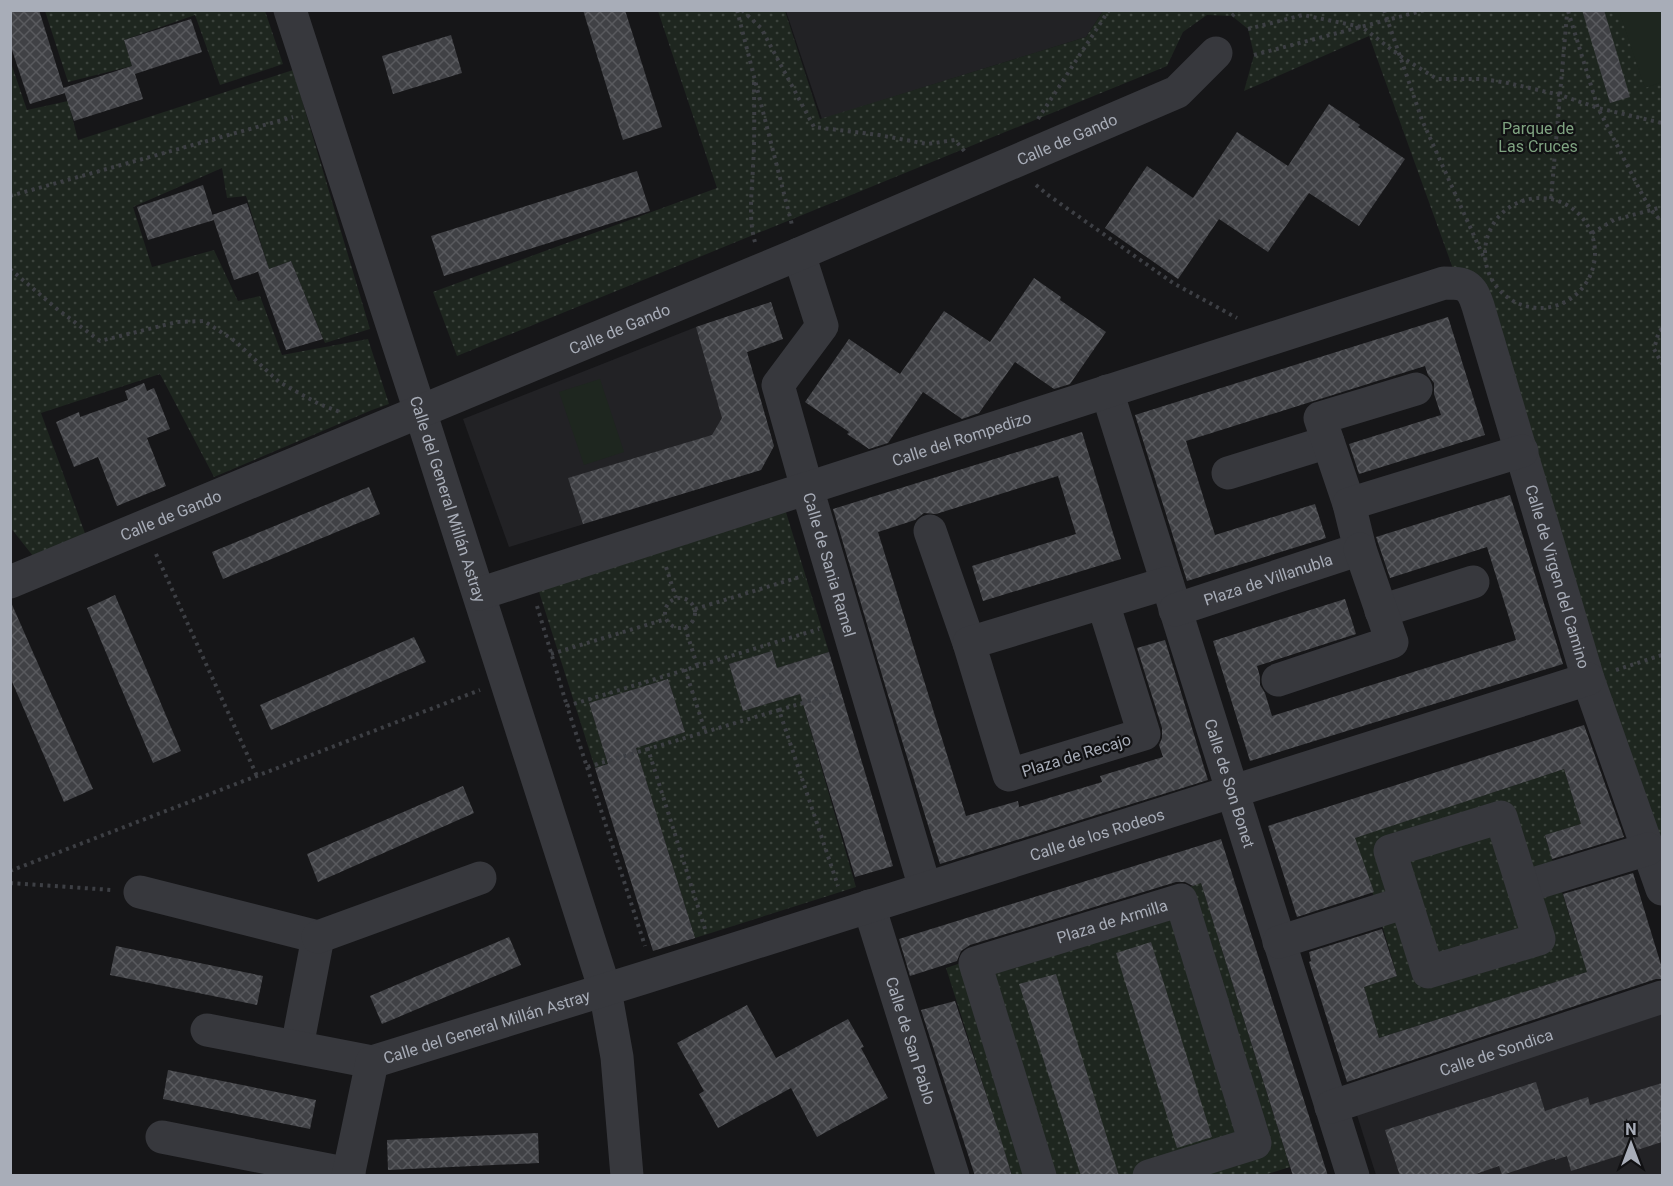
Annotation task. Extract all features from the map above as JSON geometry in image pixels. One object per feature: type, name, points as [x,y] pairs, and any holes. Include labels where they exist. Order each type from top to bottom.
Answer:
[{"type":"street","name":"Calle del General Millán Astray","points":[[290,10],[605,990],[616,1057],[627,1176]]},
{"type":"street","name":"Calle de Gando","points":[[10,582],[799,254],[1177,92],[1216,53]]},
{"type":"street","name":"Calle de Sania Ramel","points":[[799,254],[822,326],[778,385],[925,888]]},
{"type":"street","name":"Calle del Rompedizo","points":[[478,594],[1444,283]]},
{"type":"street","name":"Calle de Virgen del Camino","points":[[1444,283],[1459,283],[1467,286],[1473,292],[1522,451],[1602,674],[1648,849],[1662,889]]},
{"type":"street","points":[[1278,680],[1392,642],[1360,549],[1349,504],[1320,418],[1416,389]]},
{"type":"street","name":"Calle de Son Bonet","points":[[1107,391],[1353,1176]]},
{"type":"street","points":[[1228,473],[1328,442]]},
{"type":"street","points":[[1349,504],[1522,451]]},
{"type":"street","name":"Plaza de Recajo","points":[[930,531],[969,643],[1009,775],[1144,734],[1103,603]]},
{"type":"street","name":"Plaza de Villanubla","points":[[1171,597],[1360,549]]},
{"type":"street","points":[[1381,611],[1473,582]]},
{"type":"street","points":[[969,643],[1103,603],[1171,597]]},
{"type":"street","name":"Calle de los Rodeos","points":[[605,990],[855,901],[925,888],[1602,674]]},
{"type":"street","points":[[1501,817],[1539,939],[1428,972],[1406,902],[1390,851],[1501,817]]},
{"type":"street","points":[[1523,887],[1648,849]]},
{"type":"street","points":[[140,892],[318,937],[480,878]]},
{"type":"street","name":"Plaza de Armilla","points":[[1040,1176],[975,963],[1181,900],[1256,1143],[1186,1170],[1149,1176]]},
{"type":"street","name":"Calle de San Pablo","points":[[855,901],[953,1176]]},
{"type":"street","points":[[1279,942],[1406,902]]},
{"type":"street","points":[[297,1047],[318,937]]},
{"type":"street","name":"Calle del General Millán Astray","points":[[207,1030],[372,1062],[605,990]]},
{"type":"street","name":"Calle de Sondica","points":[[1331,1107],[1662,997]]},
{"type":"street","points":[[162,1137],[348,1175],[372,1062]]},
{"type":"path","points":[[737,10],[799,254]]},
{"type":"path","points":[[742,10],[761,28],[814,127],[927,144],[955,140],[969,157]]},
{"type":"path","points":[[1038,119],[1109,10]]},
{"type":"path","points":[[1232,16],[1239,10]]},
{"type":"path","points":[[1384,10],[1422,120],[1491,278],[1501,292],[1515,302],[1533,308],[1552,307],[1570,300],[1584,287],[1593,270],[1595,252],[1592,233],[1582,217],[1567,205],[1551,199],[1533,198],[1516,203],[1502,213],[1491,227],[1485,244],[1485,261]]},
{"type":"path","points":[[1254,55],[1425,10]]},
{"type":"path","points":[[1551,199],[1568,11]]},
{"type":"path","points":[[1568,11],[1598,108],[1651,210],[1662,222]]},
{"type":"path","points":[[1248,29],[1303,15],[1362,27],[1400,56],[1437,79],[1484,79],[1560,95],[1598,108],[1662,123]]},
{"type":"path","points":[[754,75],[752,231],[758,250]]},
{"type":"path","points":[[10,196],[322,108]]},
{"type":"path","points":[[1034,183],[1173,284],[1246,322]]},
{"type":"path","points":[[1592,233],[1614,220],[1662,207]]},
{"type":"path","points":[[10,269],[57,309],[100,341],[177,322],[204,321],[236,341],[279,382],[375,430]]},
{"type":"path","points":[[1662,329],[1659,331],[1654,349],[1662,364]]},
{"type":"path","points":[[144,526],[257,776]]},
{"type":"path","points":[[666,567],[676,598]]},
{"type":"path","points":[[695,609],[809,574]]},
{"type":"path","points":[[676,598],[686,598],[695,609],[695,618],[685,627],[678,628],[666,619],[665,609],[676,598]]},
{"type":"path","points":[[537,606],[567,706],[648,954]]},
{"type":"path","points":[[551,654],[666,619]]},
{"type":"path","points":[[685,627],[697,665]]},
{"type":"path","points":[[567,706],[825,627]]},
{"type":"path","points":[[1602,674],[1662,655]]},
{"type":"path","points":[[685,669],[705,731]]},
{"type":"path","points":[[10,871],[506,680]]},
{"type":"path","points":[[587,767],[843,690]]},
{"type":"path","points":[[779,710],[855,901]]},
{"type":"path","points":[[648,749],[708,936]]},
{"type":"path","points":[[10,883],[140,892]]},
{"type":"shaded area","points":[[786,11],[1103,11],[1086,37],[822,119]]},
{"type":"shaded area","points":[[771,302],[783,339],[747,352],[774,446],[761,470],[509,547],[463,419],[696,327]]},
{"type":"shaded area","points":[[1662,1013],[1662,1175],[1376,1175],[1357,1115]]},
{"type":"green space","points":[[45,11],[265,11],[283,64],[220,85],[195,15],[124,40],[132,66],[68,82]]},
{"type":"green space","name":"Parque de Las Cruces","points":[[658,11],[785,11],[820,119],[1086,37],[1103,11],[1662,11],[1662,848],[1369,36],[1244,91],[1254,55],[1248,29],[1232,16],[1207,15],[1183,32],[1167,66],[457,356],[433,292],[717,188]]},
{"type":"green space","points":[[1619,11],[1662,11],[1662,82],[1645,88]]},
{"type":"green space","points":[[10,60],[27,110],[68,101],[78,140],[293,70],[370,329],[325,343],[291,261],[269,269],[246,196],[227,198],[222,168],[133,207],[152,267],[214,250],[238,301],[260,296],[282,355],[368,339],[389,404],[214,477],[160,374],[41,413],[86,536],[33,556],[10,527]]},
{"type":"green space","points":[[600,379],[624,452],[584,465],[559,392]]},
{"type":"green space","points":[[781,496],[829,652],[777,668],[772,651],[729,664],[743,711],[800,694],[856,887],[695,938],[636,748],[685,732],[668,679],[589,703],[608,764],[595,768],[534,576]]},
{"type":"green space","points":[[1564,769],[1581,824],[1545,836],[1577,941],[1622,961],[1379,1038],[1364,987],[1397,976],[1365,867],[1320,849]]},
{"type":"green space","points":[[1201,883],[1290,1167],[1261,1176],[1012,1175],[946,968]]},
{"type":"building","points":[[10,10],[39,10],[65,93],[30,104],[10,44]]},
{"type":"building","points":[[583,10],[625,10],[662,127],[623,140]]},
{"type":"building","points":[[1582,10],[1604,10],[1630,97],[1610,103]]},
{"type":"building","points":[[191,19],[202,52],[135,74],[143,99],[74,121],[63,88],[132,66],[124,40]]},
{"type":"building","points":[[451,35],[462,73],[393,94],[382,56]]},
{"type":"building","points":[[1329,104],[1405,159],[1359,226],[1309,193],[1268,252],[1219,219],[1178,279],[1105,228],[1147,166],[1193,198],[1237,132],[1288,166]]},
{"type":"building","points":[[637,171],[650,211],[444,276],[431,236]]},
{"type":"building","points":[[203,185],[214,220],[148,240],[137,207]]},
{"type":"building","points":[[247,203],[269,269],[291,261],[323,339],[286,350],[258,272],[260,271],[234,280],[212,215]]},
{"type":"building","points":[[1034,278],[1061,297],[1060,300],[1106,332],[1070,384],[1054,389],[1015,362],[979,413],[962,419],[923,392],[888,443],[869,449],[847,434],[849,432],[805,402],[849,339],[900,374],[944,311],[990,342]]},
{"type":"building","points":[[771,302],[783,339],[747,352],[774,446],[761,470],[583,524],[568,478],[712,435],[722,418],[696,327]]},
{"type":"building","points":[[1448,317],[1485,435],[1359,474],[1349,444],[1441,415],[1434,394],[1434,383],[1425,366],[1186,441],[1215,535],[1315,504],[1326,538],[1187,581],[1135,415]]},
{"type":"building","points":[[144,383],[147,391],[154,388],[170,429],[147,438],[166,486],[117,506],[98,457],[74,467],[56,422],[79,412],[80,417],[128,400],[125,391]]},
{"type":"building","points":[[1082,432],[1121,559],[983,601],[972,566],[1076,534],[1058,476],[936,514],[924,513],[915,520],[878,532],[966,816],[1018,801],[1019,807],[1102,782],[1100,776],[1163,757],[1159,745],[1162,728],[1137,648],[1165,640],[1208,780],[940,864],[833,509]]},
{"type":"building","points":[[369,487],[380,514],[223,579],[212,552]]},
{"type":"building","points":[[1510,495],[1563,664],[1250,761],[1213,641],[1345,599],[1356,634],[1257,666],[1260,685],[1272,716],[1516,640],[1487,547],[1390,578],[1376,537]]},
{"type":"building","points":[[115,595],[181,751],[153,763],[87,608]]},
{"type":"building","points":[[10,600],[93,789],[64,802],[10,677]]},
{"type":"building","points":[[414,637],[426,662],[271,730],[260,705]]},
{"type":"building","points":[[772,651],[777,668],[829,652],[893,866],[855,877],[800,694],[743,711],[729,664]]},
{"type":"building","points":[[668,679],[685,732],[636,748],[695,938],[653,951],[595,768],[608,764],[589,703]]},
{"type":"building","points":[[1584,725],[1624,837],[1552,859],[1545,835],[1581,824],[1564,769],[1355,838],[1374,892],[1297,917],[1268,826]]},
{"type":"building","points":[[463,786],[474,813],[318,882],[307,854]]},
{"type":"building","points":[[1221,839],[1328,1176],[1293,1176],[1201,883],[1193,886],[1185,882],[1176,882],[970,945],[961,951],[957,961],[910,976],[899,939]]},
{"type":"building","points":[[1633,873],[1662,968],[1662,979],[1656,979],[1347,1082],[1309,962],[1311,961],[1309,952],[1382,929],[1397,976],[1364,987],[1379,1038],[1587,972],[1563,894]]},
{"type":"building","points":[[509,937],[521,965],[382,1024],[370,996]]},
{"type":"building","points":[[1151,942],[1212,1137],[1177,1148],[1116,953]]},
{"type":"building","points":[[116,946],[263,976],[257,1005],[110,975]]},
{"type":"building","points":[[1056,974],[1119,1176],[1081,1176],[1019,984]]},
{"type":"building","points":[[955,1001],[1012,1176],[975,1176],[921,1010]]},
{"type":"building","points":[[747,1005],[776,1058],[848,1019],[888,1098],[817,1137],[791,1088],[718,1128],[699,1094],[704,1091],[677,1043]]},
{"type":"building","points":[[168,1070],[316,1100],[310,1129],[163,1099]]},
{"type":"building","points":[[1536,1082],[1545,1111],[1588,1097],[1590,1105],[1662,1083],[1662,1142],[1571,1171],[1567,1156],[1502,1175],[1499,1166],[1470,1176],[1400,1176],[1385,1130]]},
{"type":"building","points":[[538,1133],[539,1163],[388,1170],[387,1140]]}]
